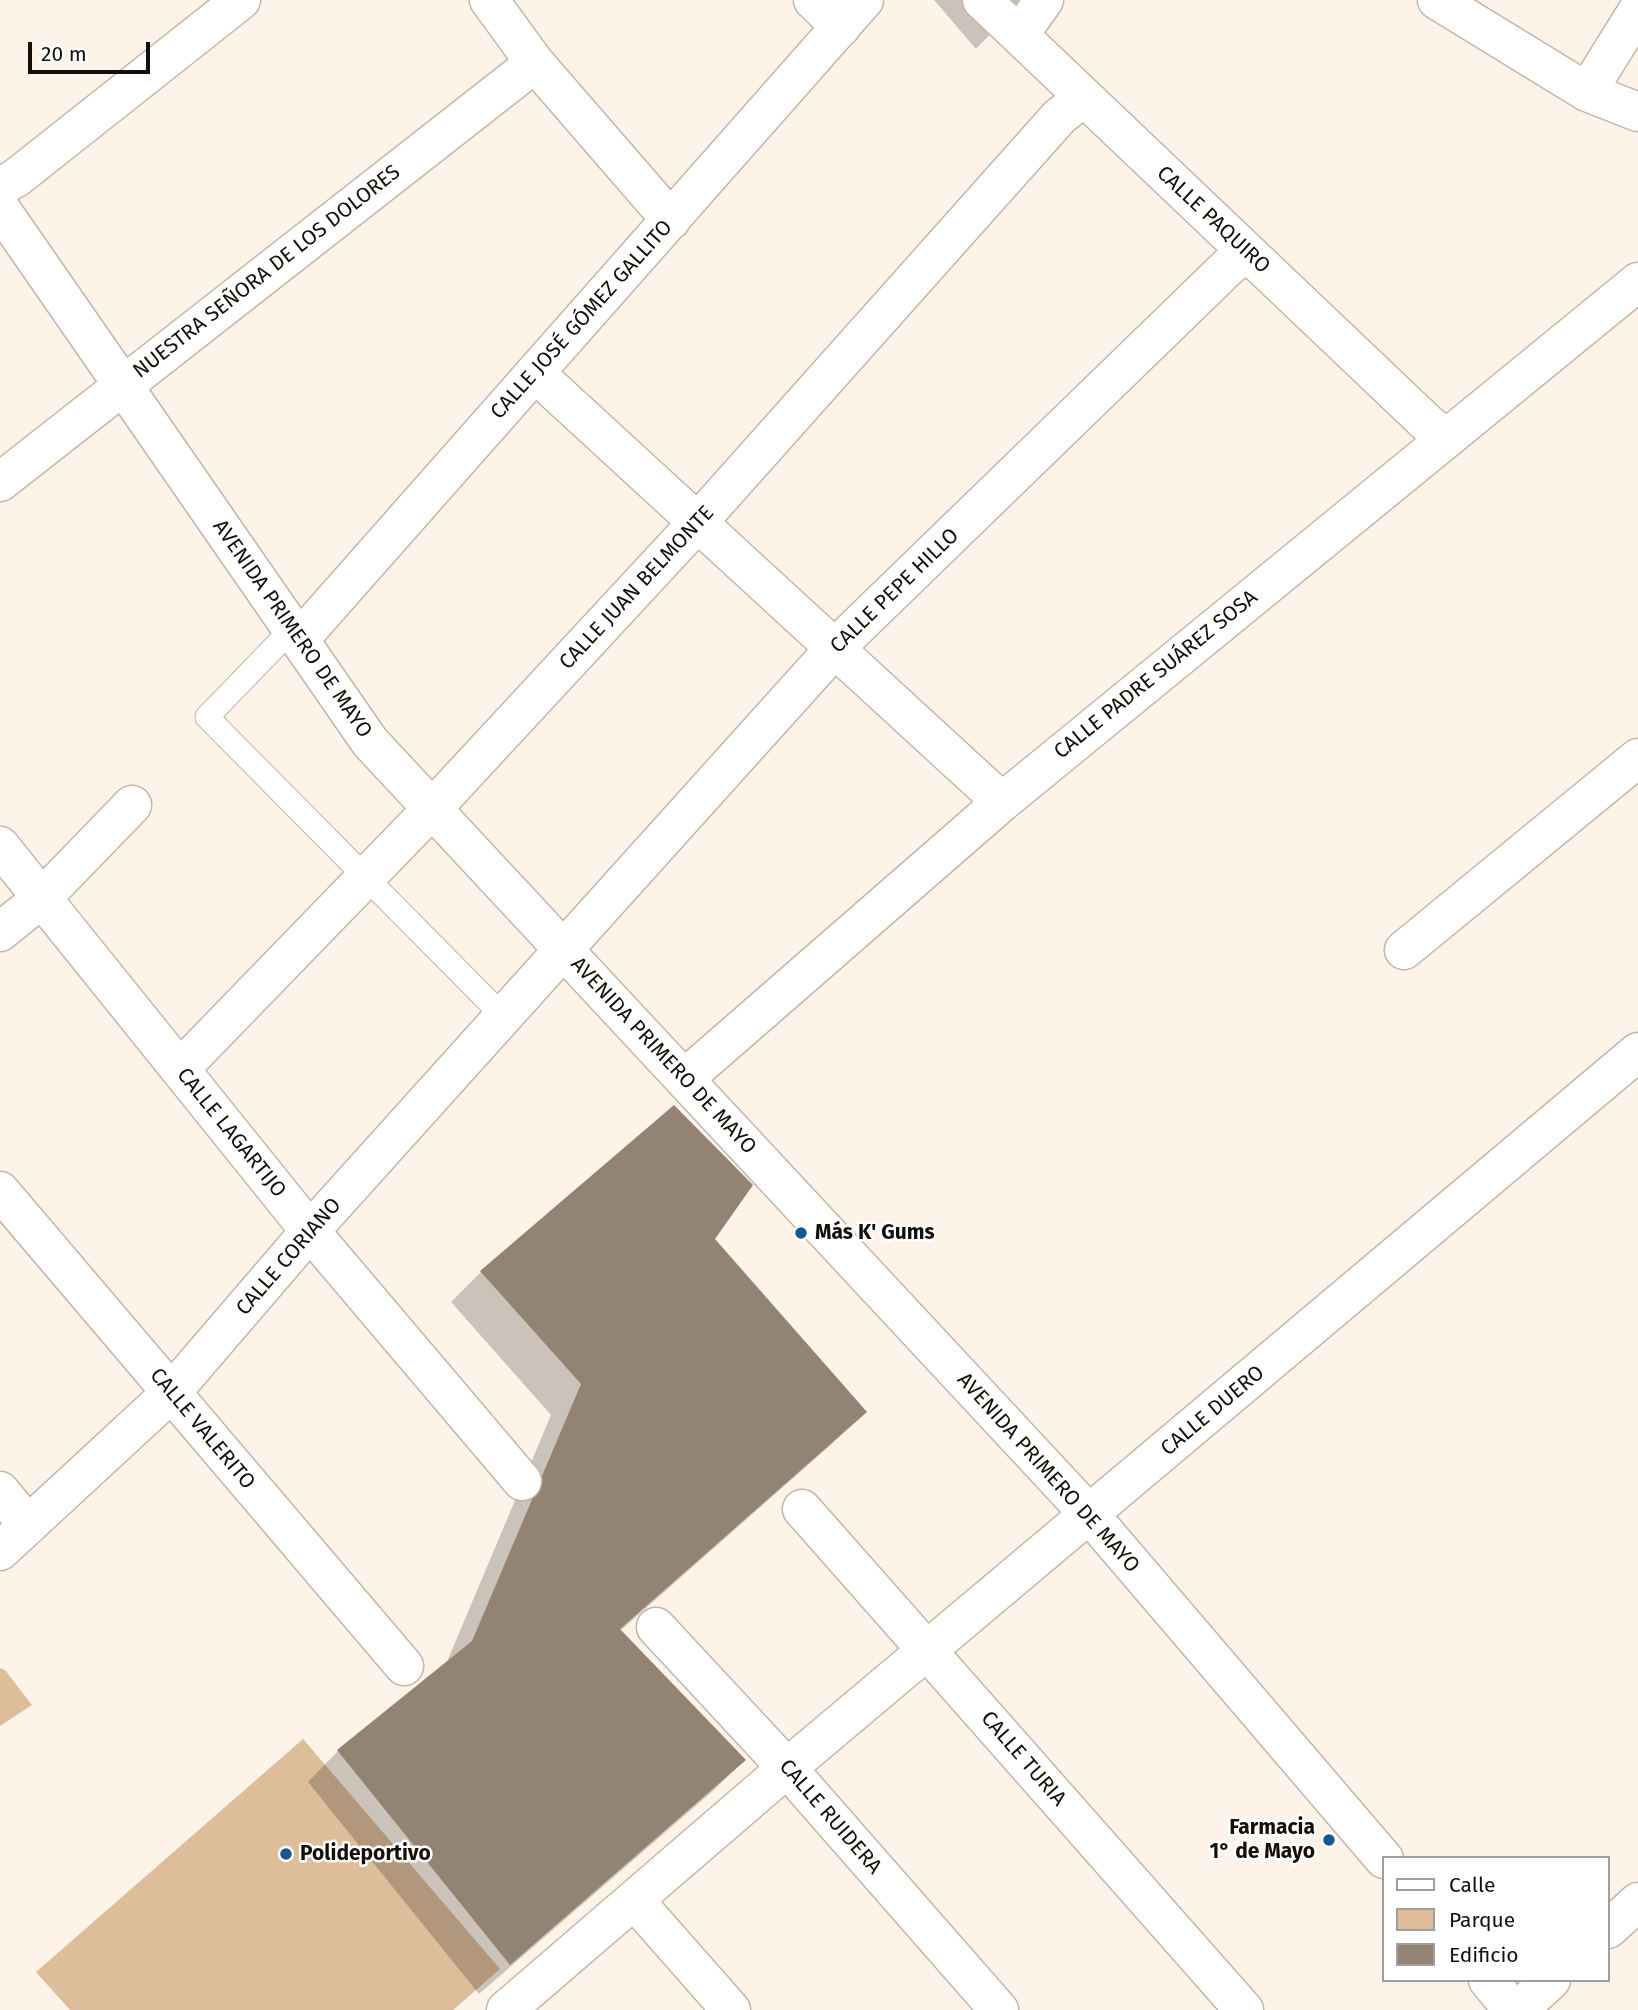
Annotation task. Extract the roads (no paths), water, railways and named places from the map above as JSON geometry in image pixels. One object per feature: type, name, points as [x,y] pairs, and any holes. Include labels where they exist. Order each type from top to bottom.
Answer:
[{"type":"street","points":[[0,187],[16,178],[241,0]]},
{"type":"street","points":[[489,0],[535,63],[671,219]]},
{"type":"street","points":[[813,0],[852,14]]},
{"type":"street","name":"CALLE PAQUIRO","points":[[982,0],[1428,424],[1446,438]]},
{"type":"street","points":[[1019,35],[1044,0]]},
{"type":"street","points":[[1437,0],[1587,92],[1638,112]]},
{"type":"street","points":[[1587,92],[1638,10]]},
{"type":"street","name":"CALLE JOSÉ GÓMEZ GALLITO","points":[[295,635],[535,373],[852,14]]},
{"type":"street","name":"NUESTRA SEÑORA DE LOS DOLORES","points":[[0,482],[535,63]]},
{"type":"street","name":"CALLE JUAN BELMONTE","points":[[180,1069],[432,809],[698,522],[1059,117],[1084,97]]},
{"type":"street","name":"AVENIDA PRIMERO DE MAYO","points":[[0,208],[370,742],[1090,1515],[1382,1857]]},
{"type":"street","name":"CALLE PEPE HILLO","points":[[564,950],[835,648],[1230,265],[1248,253]]},
{"type":"street","name":"CALLE PADRE SUÁREZ SOSA","points":[[684,1079],[1002,802],[1446,438],[1634,293]]},
{"type":"street","points":[[535,373],[1002,802]]},
{"type":"street","points":[[1404,950],[1638,758]]},
{"type":"street","points":[[0,932],[43,898],[132,805]]},
{"type":"street","name":"CALLE LAGARTIJO","points":[[0,846],[310,1231],[522,1481]]},
{"type":"street","name":"CALLE CORIANO","points":[[0,1550],[172,1393],[310,1231],[564,950]]},
{"type":"street","name":"CALLE DUERO","points":[[506,2010],[787,1768],[1638,1052]]},
{"type":"street","name":"CALLE VALERITO","points":[[0,1191],[404,1667]]},
{"type":"street","points":[[0,1491],[27,1525]]},
{"type":"street","name":"CALLE TURIA","points":[[802,1508],[1244,2010]]},
{"type":"street","name":"CALLE RUIDERA","points":[[656,1627],[787,1768],[999,2010]]},
{"type":"street","points":[[635,1901],[731,2010]]},
{"type":"street","points":[[1610,1926],[1638,1902]]},
{"type":"street","points":[[1490,1982],[1515,2010],[1549,1982]]},
{"type":"lane","points":[[295,635],[207,717],[504,1017]]},
{"type":"place","name":"Más K' Gums","points":[[801,1233]]},
{"type":"place","name":"Farmacia 1° de Mayo","points":[[1329,1840]]},
{"type":"place","name":"Polideportivo","points":[[286,1854]]}]
